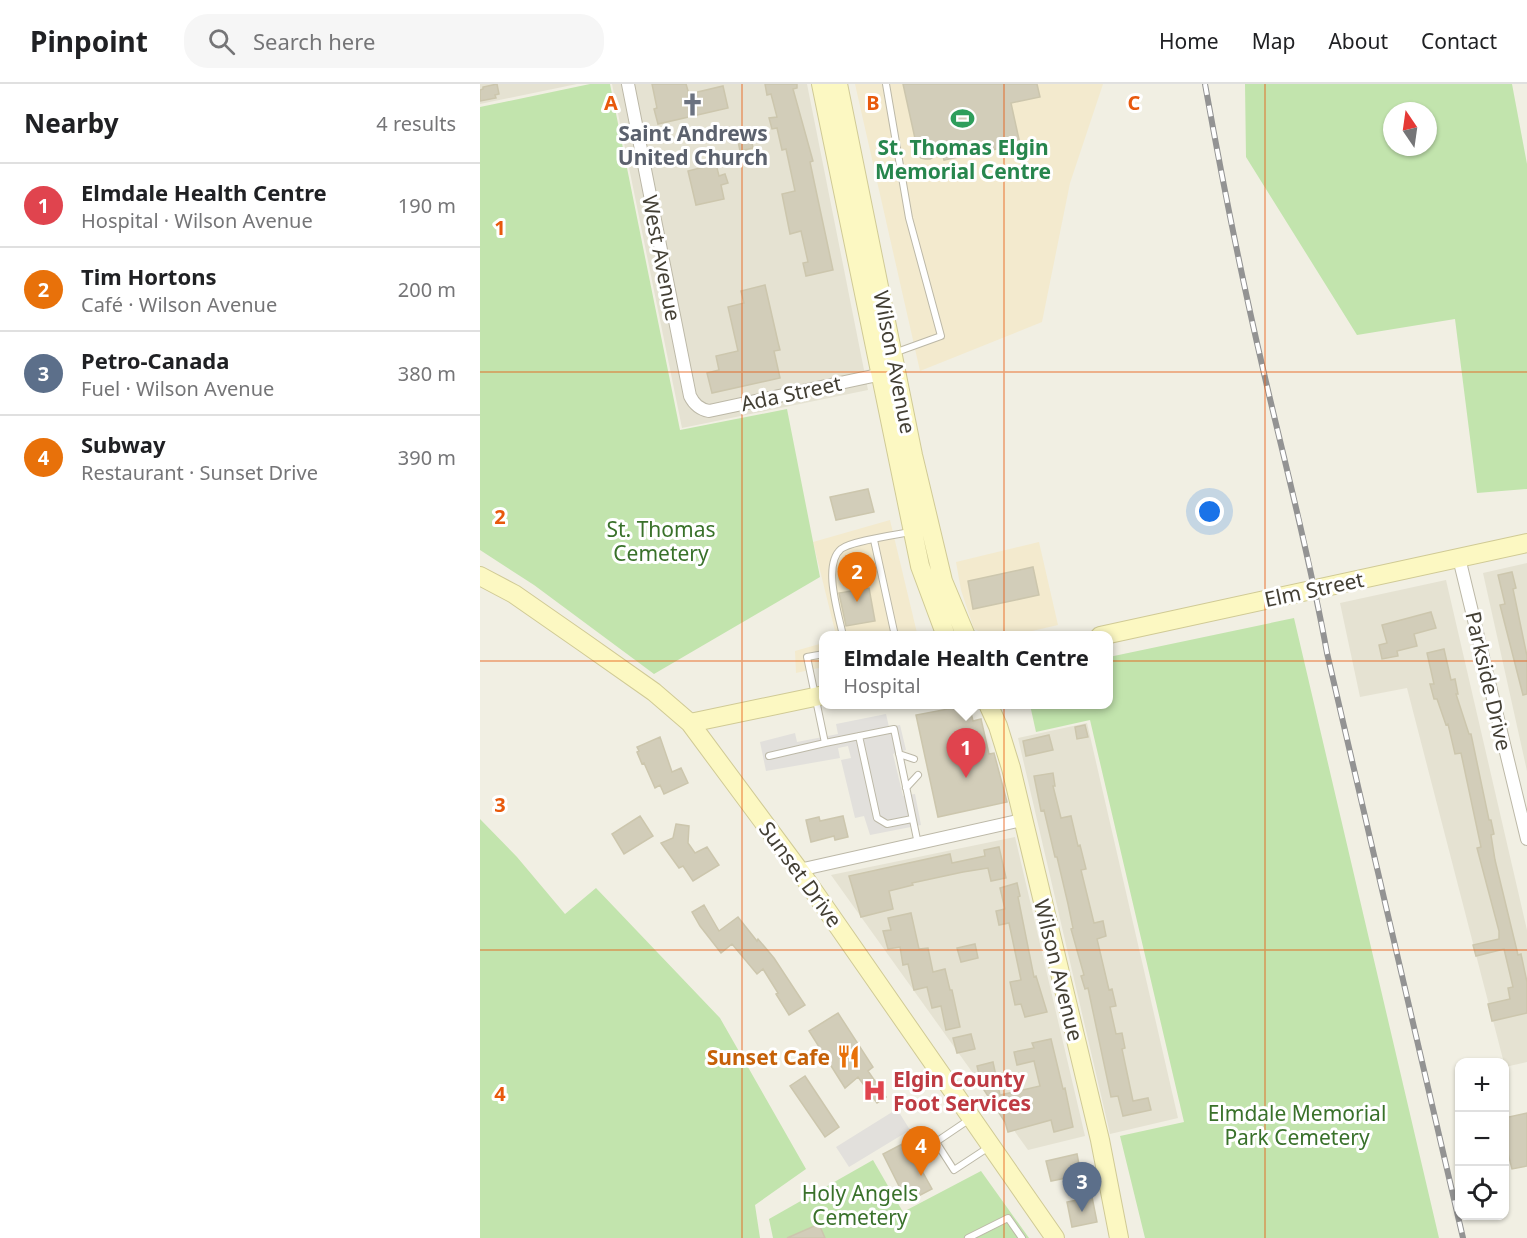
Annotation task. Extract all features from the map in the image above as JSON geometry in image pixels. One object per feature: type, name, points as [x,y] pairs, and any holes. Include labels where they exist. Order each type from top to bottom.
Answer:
[{"type":"street","name":"West Avenue","points":[[628,84],[690,396]]},
{"type":"street","name":"Wilson Avenue","points":[[821,84],[894,353],[889,373]]},
{"type":"street","name":"Wilson Avenue","points":[[838,84],[854,204],[905,457],[912,531],[920,566],[944,631]]},
{"type":"street","name":"Ada Street","points":[[690,396],[698,406],[709,411],[889,373]]},
{"type":"street","name":"Wilson Avenue","points":[[905,457],[943,581],[964,631]]},
{"type":"street","name":"Elm Street","points":[[1113,633],[1527,543]]},
{"type":"street","name":"Parkside Drive","points":[[1459,558],[1527,839]]},
{"type":"street","name":"Sunset Drive","points":[[480,576],[514,594],[583,642],[654,692],[690,723],[799,870],[1055,1238]]},
{"type":"street","points":[[931,631],[933,604]]},
{"type":"street","points":[[690,723],[819,696]]},
{"type":"street","name":"Wilson Avenue","points":[[990,709],[998,726],[1011,768],[1100,1140],[1119,1238]]},
{"type":"street","points":[[799,870],[1022,820]]},
{"type":"lane","points":[[886,84],[909,218],[941,336],[894,353]]},
{"type":"lane","points":[[842,631],[832,580],[836,557],[842,548],[912,531]]},
{"type":"lane","points":[[874,540],[894,631]]},
{"type":"lane","points":[[819,655],[807,657],[819,696]]},
{"type":"lane","points":[[821,709],[825,743]]},
{"type":"lane","points":[[769,756],[894,729],[918,844]]},
{"type":"lane","points":[[859,736],[878,818],[887,824],[912,819]]},
{"type":"lane","points":[[899,754],[914,759]]},
{"type":"lane","points":[[906,789],[918,775]]},
{"type":"lane","points":[[973,1118],[936,1142],[954,1170],[992,1146]]},
{"type":"lane","points":[[968,1238],[1008,1218],[1022,1238]]},
{"type":"shaded area","points":[[480,84],[577,84],[480,104]]},
{"type":"shaded area","points":[[612,84],[807,84],[868,390],[682,428]]},
{"type":"shaded area","points":[[855,84],[1103,84],[1070,183],[1042,322],[920,371]]},
{"type":"shaded area","points":[[890,520],[917,631],[835,631],[813,542]]},
{"type":"shaded area","points":[[1039,542],[1058,625],[1032,631],[979,631],[974,629],[961,590],[956,562]]},
{"type":"shaded area","points":[[1527,563],[1527,771],[1483,573]]},
{"type":"shaded area","points":[[1446,580],[1527,930],[1527,1062],[1509,1066],[1509,1058],[1503,1058],[1407,688],[1360,697],[1340,603]]},
{"type":"shaded area","points":[[819,644],[819,668],[796,673],[795,651]]},
{"type":"shaded area","points":[[886,714],[889,727],[900,725],[906,750],[893,754],[903,796],[915,794],[921,825],[870,835],[864,816],[855,818],[841,760],[851,758],[848,746],[838,748],[840,758],[766,771],[760,742],[795,733],[797,742],[838,734],[836,724]]},
{"type":"shaded area","points":[[1087,723],[1178,1118],[1110,1134],[1018,738]]},
{"type":"shaded area","points":[[1015,837],[1085,1136],[1028,1150],[831,875]]},
{"type":"shaded area","points":[[897,1109],[910,1130],[849,1167],[836,1147]]},
{"type":"green space","name":"St. Thomas Cemetery","points":[[590,84],[610,84],[680,430],[787,409],[820,577],[654,674],[534,585],[480,550],[480,107]]},
{"type":"green space","points":[[1245,84],[1512,84],[1527,164],[1527,489],[1477,493],[1455,319],[1357,335],[1246,157]]},
{"type":"green space","name":"Elmdale Memorial Park Cemetery","points":[[1294,618],[1439,1238],[1145,1238],[1120,1136],[1184,1122],[1090,720],[1036,732],[1031,709],[1113,709],[1113,656]]},
{"type":"green space","points":[[480,819],[517,857],[565,914],[596,888],[720,1018],[806,1169],[755,1205],[760,1238],[480,1238]]},
{"type":"green space","name":"Holy Angels Cemetery","points":[[873,1160],[903,1212],[981,1171],[1029,1238],[773,1238],[769,1219]]},
{"type":"building","points":[[497,84],[499,94],[495,95],[496,98],[480,101],[480,90],[483,87]]},
{"type":"building","name":"Saint Andrews United Church","points":[[652,84],[686,84],[689,94],[723,86],[728,108],[658,124]]},
{"type":"building","points":[[765,84],[797,84],[797,88],[793,89],[813,161],[810,162],[833,270],[806,276],[803,263],[808,262],[801,231],[790,234],[782,194],[795,191],[786,149],[782,150],[777,128],[772,129],[769,118],[777,117],[771,94],[767,95]]},
{"type":"building","name":"St. Thomas Elgin Memorial Centre","points":[[903,84],[1037,84],[1040,97],[1011,103],[1020,144],[944,160],[942,152],[930,159],[925,159],[915,151],[916,143]]},
{"type":"building","points":[[751,138],[753,148],[740,151],[738,141]]},
{"type":"building","points":[[716,164],[719,176],[725,174],[728,183],[721,185],[724,199],[696,205],[688,171]]},
{"type":"building","points":[[765,285],[780,350],[774,351],[780,378],[712,393],[707,373],[719,370],[716,356],[738,351],[728,307],[744,303],[741,291]]},
{"type":"building","points":[[868,489],[874,512],[836,520],[830,497]]},
{"type":"building","points":[[1033,567],[1039,595],[973,609],[968,581]]},
{"type":"building","points":[[1512,572],[1516,588],[1513,589],[1527,656],[1527,694],[1523,695],[1500,605],[1505,604],[1498,575]]},
{"type":"building","points":[[869,588],[875,621],[846,626],[839,593]]},
{"type":"building","points":[[1431,612],[1436,628],[1414,634],[1417,646],[1397,651],[1398,656],[1382,659],[1379,645],[1387,643],[1382,625]]},
{"type":"building","points":[[1444,649],[1451,680],[1455,679],[1458,694],[1456,694],[1469,734],[1471,734],[1494,834],[1491,835],[1495,860],[1518,955],[1521,954],[1527,982],[1527,1013],[1492,1021],[1488,1004],[1510,999],[1508,988],[1513,987],[1504,949],[1476,956],[1473,945],[1499,939],[1499,931],[1477,848],[1481,847],[1461,753],[1455,754],[1448,724],[1446,725],[1437,699],[1434,699],[1430,684],[1434,684],[1427,653]]},
{"type":"building","points":[[948,709],[970,709],[973,721],[981,719],[989,754],[994,753],[1007,802],[938,817],[916,715]]},
{"type":"building","points":[[1085,725],[1088,737],[1077,739],[1075,727]]},
{"type":"building","points":[[1049,735],[1053,750],[1026,756],[1023,741]]},
{"type":"building","points":[[660,737],[672,772],[681,768],[688,783],[664,794],[660,785],[655,788],[637,752],[639,751],[637,747]]},
{"type":"building","points":[[1053,773],[1055,786],[1053,786],[1061,818],[1071,816],[1078,846],[1080,845],[1086,869],[1081,870],[1094,923],[1103,921],[1106,936],[1097,939],[1109,990],[1112,989],[1116,1006],[1110,1007],[1116,1034],[1122,1033],[1125,1048],[1122,1049],[1133,1101],[1148,1098],[1151,1110],[1123,1116],[1118,1096],[1111,1097],[1088,988],[1085,989],[1081,976],[1084,975],[1071,929],[1073,928],[1057,857],[1055,857],[1044,810],[1041,811],[1034,776]]},
{"type":"building","points":[[640,816],[653,836],[624,854],[612,834]]},
{"type":"building","points":[[843,816],[848,837],[835,840],[834,836],[811,842],[806,820],[819,817],[820,821]]},
{"type":"building","points":[[676,824],[689,826],[688,843],[695,853],[707,847],[719,865],[693,881],[683,866],[679,868],[661,843],[673,838]]},
{"type":"building","points":[[999,847],[1006,878],[991,881],[988,868],[912,883],[913,885],[889,891],[893,909],[861,917],[849,876],[950,854],[952,863],[985,856],[984,850]]},
{"type":"building","points":[[1017,883],[1034,977],[1036,976],[1047,1012],[1025,1017],[1021,1004],[1015,1005],[1010,982],[1021,980],[1009,923],[999,925],[996,911],[1005,909],[1000,888]]},
{"type":"building","points":[[704,905],[719,931],[738,917],[774,958],[805,1005],[789,1015],[763,969],[757,974],[732,944],[721,953],[692,912]]},
{"type":"building","points":[[911,913],[919,949],[928,948],[933,972],[945,969],[960,1027],[946,1030],[941,1006],[932,1008],[927,987],[914,990],[908,964],[903,965],[900,947],[888,949],[883,931],[891,930],[888,918]]},
{"type":"building","points":[[975,944],[978,958],[961,962],[957,948]]},
{"type":"building","points":[[838,1013],[873,1067],[868,1071],[886,1097],[877,1103],[858,1077],[845,1088],[809,1031]]},
{"type":"building","points":[[971,1034],[975,1049],[957,1053],[953,1038]]},
{"type":"building","points":[[1051,1039],[1073,1127],[1054,1132],[1051,1120],[1008,1132],[1005,1122],[982,1087],[977,1066],[993,1062],[1000,1095],[1040,1086],[1034,1061],[1017,1065],[1014,1052],[1034,1048],[1032,1043]]},
{"type":"building","points":[[805,1076],[839,1127],[825,1137],[790,1086]]},
{"type":"building","points":[[1527,1113],[1527,1166],[1512,1169],[1509,1157],[1509,1117]]},
{"type":"building","points":[[906,1142],[932,1189],[907,1202],[883,1154]]},
{"type":"building","points":[[1077,1154],[1081,1175],[1051,1181],[1046,1161]]},
{"type":"building","points":[[1092,1197],[1097,1222],[1072,1227],[1067,1202]]},
{"type":"building","points":[[819,1224],[825,1238],[787,1238]]},
{"type":"railway","points":[[1205,84],[1255,334],[1463,1238]]},
{"type":"place","name":"Saint Andrews United Church","points":[[693,105]]},
{"type":"place","name":"St. Thomas Elgin Memorial Centre","points":[[963,119]]},
{"type":"place","name":"Tim Hortons","points":[[857,602]]},
{"type":"place","name":"Elmdale Health Centre","points":[[966,778]]},
{"type":"place","name":"Sunset Cafe","points":[[848,1057]]},
{"type":"place","name":"Elgin County Foot Services","points":[[875,1091]]},
{"type":"place","name":"Subway","points":[[921,1176]]},
{"type":"place","name":"Petro-Canada","points":[[1082,1212]]}]
